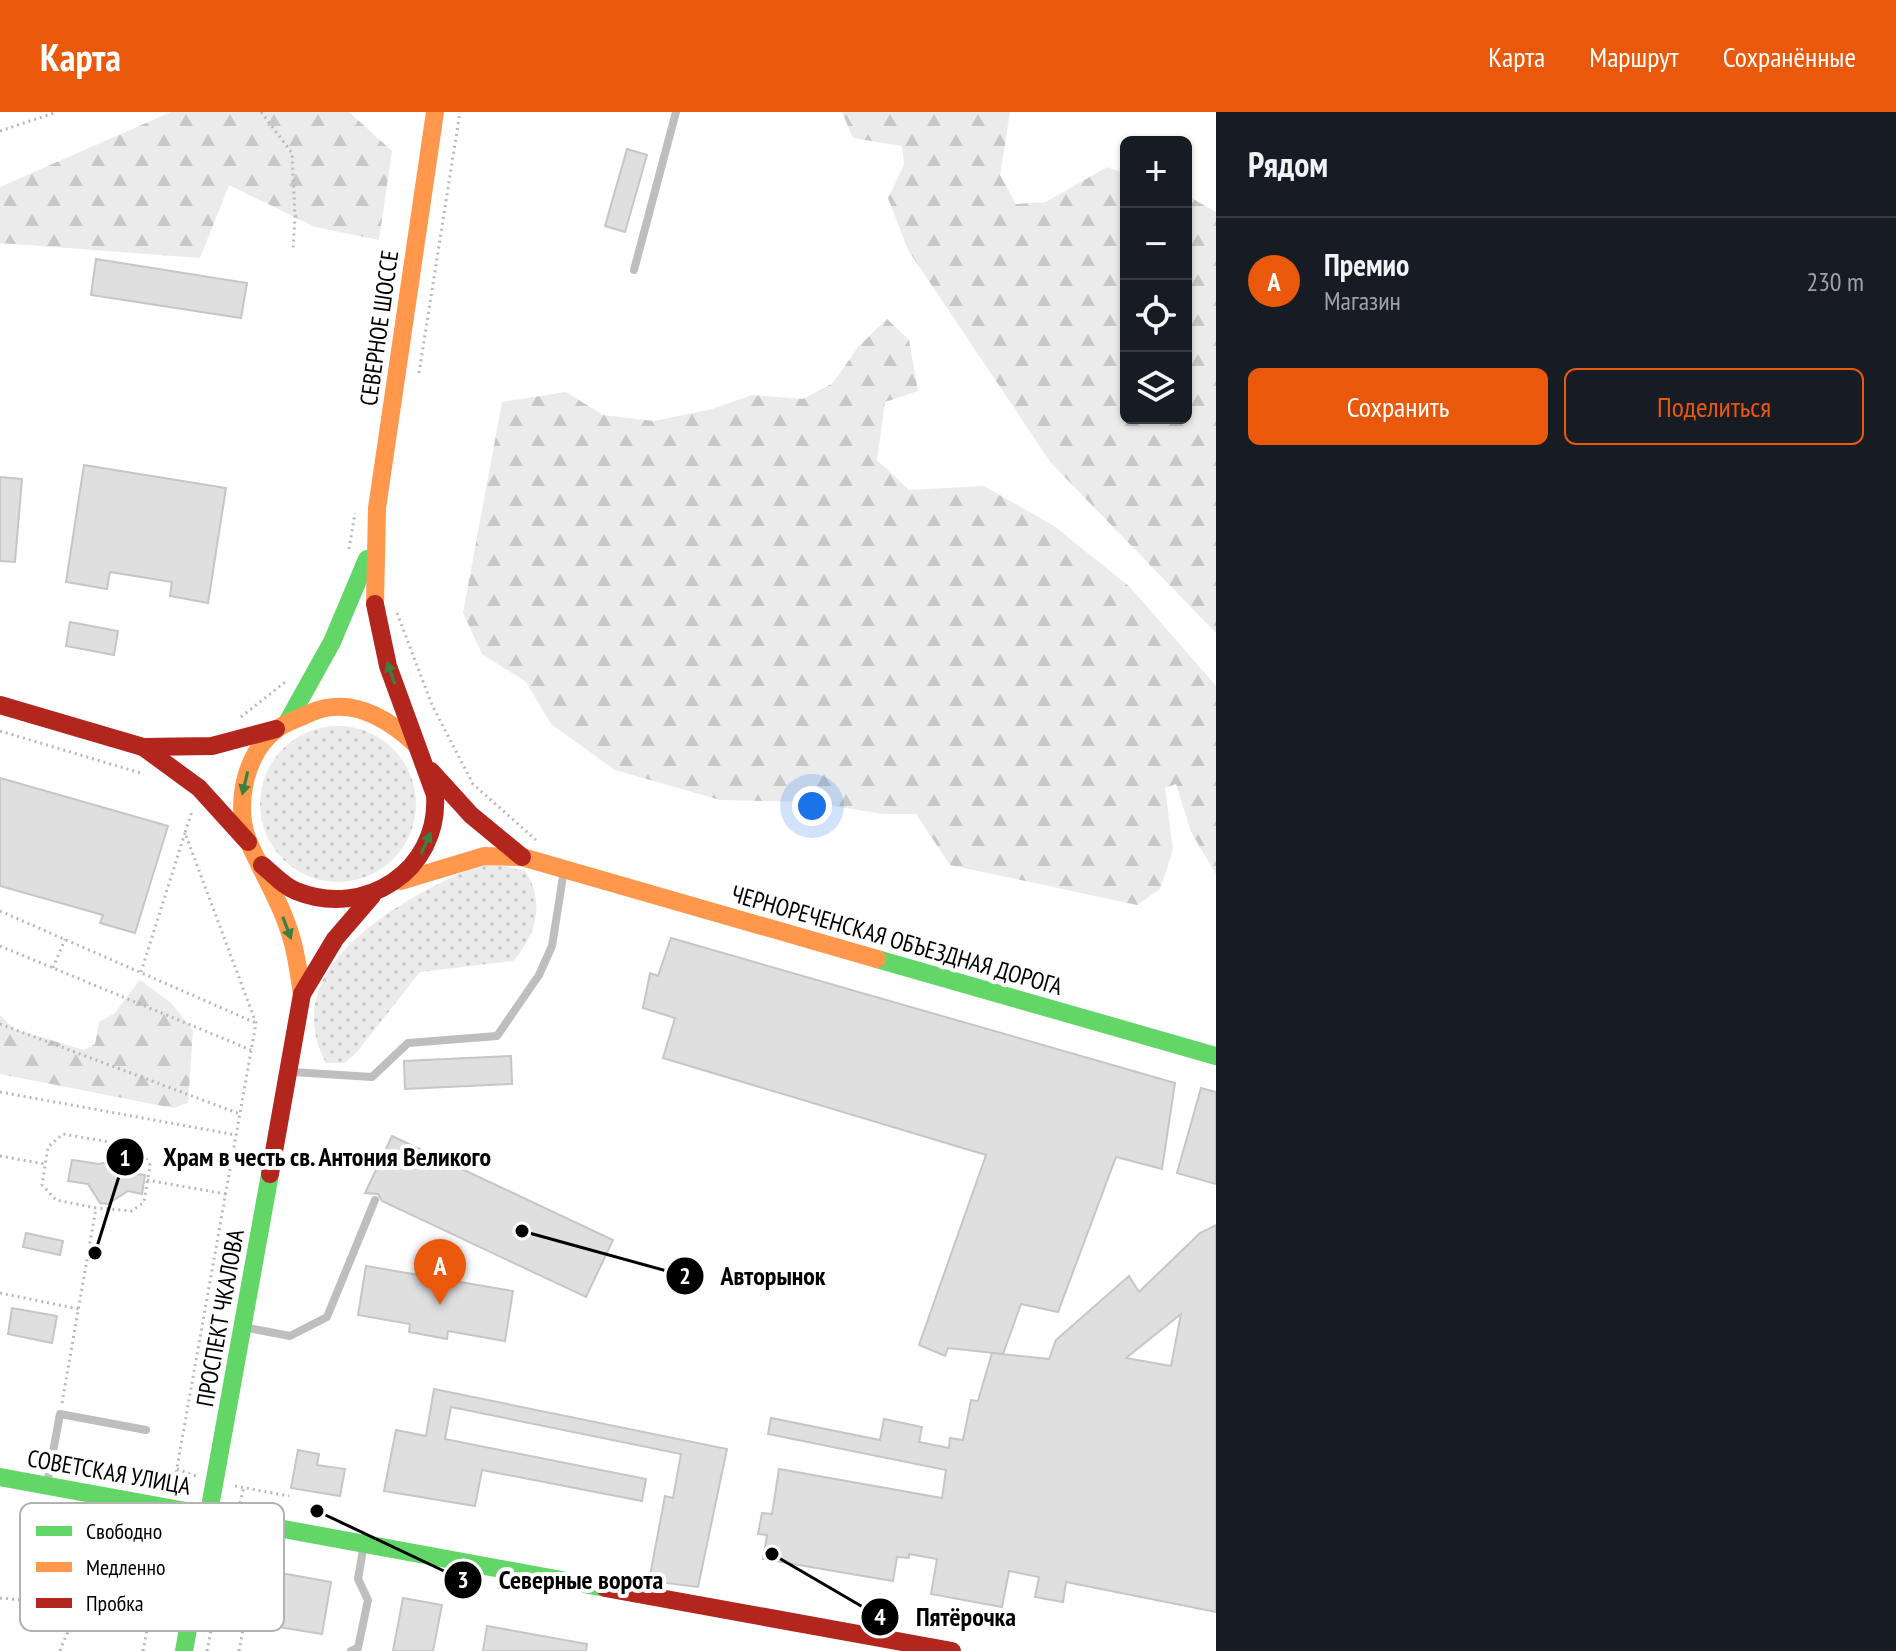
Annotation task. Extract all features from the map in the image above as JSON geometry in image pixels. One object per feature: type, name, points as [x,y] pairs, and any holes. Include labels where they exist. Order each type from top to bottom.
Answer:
[{"type":"main road","name":"СЕВЕРНОЕ ШОССЕ","points":[[371,551],[435,112]]},
{"type":"main road","points":[[249,844],[241,803],[250,763],[282,725],[332,642],[371,551]]},
{"type":"main road","points":[[371,551],[379,632],[417,747],[431,771],[471,815],[522,857]]},
{"type":"main road","points":[[0,705],[143,747],[212,746],[282,725],[322,708],[358,708],[391,722],[417,747]]},
{"type":"main road","points":[[143,747],[199,788],[249,844],[262,865],[292,939],[302,994]]},
{"type":"main road","points":[[397,882],[419,860],[432,832],[436,801],[431,771]]},
{"type":"main road","points":[[302,994],[335,939],[372,896],[397,882],[484,856],[522,857]]},
{"type":"main road","name":"ЧЕРНОРЕЧЕНСКАЯ ОБЪЕЗДНАЯ ДОРОГА","points":[[522,857],[1216,1056]]},
{"type":"main road","points":[[262,865],[293,890],[319,898],[332,901],[372,896]]},
{"type":"main road","name":"ПРОСПЕКТ ЧКАЛОВА","points":[[211,1503],[302,994]]},
{"type":"main road","name":"СОВЕТСКАЯ УЛИЦА","points":[[0,1477],[148,1503]]},
{"type":"main road","name":"СОВЕТСКАЯ УЛИЦА","points":[[284,1528],[912,1647],[952,1651]]},
{"type":"main road","name":"ПРОСПЕКТ ЧКАЛОВА","points":[[184,1651],[188,1631]]},
{"type":"lane","points":[[634,270],[676,112]]},
{"type":"lane","points":[[288,1072],[372,1077],[408,1043],[497,1036],[539,975],[552,946],[564,869]]},
{"type":"lane","points":[[243,1327],[290,1336],[327,1317],[375,1200]]},
{"type":"lane","points":[[47,1485],[60,1414],[146,1430]]},
{"type":"lane","points":[[351,1651],[358,1648],[368,1600],[358,1579],[365,1543]]},
{"type":"path","points":[[0,131],[57,112]]},
{"type":"path","points":[[261,112],[292,153],[293,249]]},
{"type":"path","points":[[418,378],[460,112]]},
{"type":"path","points":[[347,560],[354,513]]},
{"type":"path","points":[[394,605],[432,705],[473,784],[535,839],[546,843]]},
{"type":"path","points":[[237,719],[290,677]]},
{"type":"path","points":[[0,731],[150,775]]},
{"type":"path","points":[[141,972],[199,788]]},
{"type":"path","points":[[186,804],[191,812]]},
{"type":"path","points":[[171,1503],[256,1023],[185,833]]},
{"type":"path","points":[[0,911],[256,1023]]},
{"type":"path","points":[[53,968],[65,939]]},
{"type":"path","points":[[0,946],[251,1050]]},
{"type":"path","points":[[0,1024],[241,1115]]},
{"type":"path","points":[[0,1092],[238,1136]]},
{"type":"path","points":[[63,1134],[139,1147],[150,1165],[147,1180],[144,1202],[132,1211],[56,1200],[42,1185],[48,1147],[63,1134]]},
{"type":"path","points":[[0,1156],[45,1164]]},
{"type":"path","points":[[147,1180],[228,1194]]},
{"type":"path","points":[[60,1414],[96,1208]]},
{"type":"path","points":[[0,1293],[79,1309]]},
{"type":"path","points":[[240,1503],[244,1487]]},
{"type":"path","points":[[0,1598],[20,1600]]},
{"type":"path","points":[[60,1651],[69,1631]]},
{"type":"path","points":[[143,1651],[147,1631]]},
{"type":"path","points":[[207,1651],[211,1631]]},
{"type":"path","points":[[239,1651],[243,1631]]},
{"type":"green space","points":[[171,112],[349,112],[392,151],[379,240],[315,227],[229,185],[200,258],[0,243],[0,187]]},
{"type":"green space","points":[[842,112],[1010,112],[1000,175],[1016,204],[1046,202],[1107,167],[1120,172],[1120,424],[1192,424],[1192,198],[1216,212],[1216,633],[1051,463],[908,250],[888,198],[904,165],[902,146],[853,138]]},
{"type":"green space","points":[[887,319],[909,340],[918,391],[885,402],[877,460],[909,490],[984,486],[1054,526],[1130,587],[1216,686],[1216,874],[1191,832],[1176,784],[1165,788],[1173,850],[1160,889],[1137,905],[950,865],[916,814],[883,814],[809,802],[720,800],[615,770],[551,724],[526,682],[482,654],[463,613],[502,402],[566,392],[603,415],[654,421],[712,409],[752,395],[803,399],[833,383],[858,347]]},
{"type":"green space","points":[[338,726],[368,732],[393,749],[410,774],[416,804],[410,834],[393,859],[368,876],[338,882],[308,876],[283,859],[266,834],[260,804],[266,774],[283,749],[308,732]]},
{"type":"green space","points":[[486,862],[525,871],[531,882],[536,917],[521,951],[513,961],[420,972],[357,1052],[345,1063],[326,1063],[314,1027],[318,994],[333,964],[358,937],[389,913],[422,892]]},
{"type":"green space","points":[[140,980],[171,1003],[193,1030],[188,1103],[173,1108],[0,1074],[0,1015],[14,1029],[84,1050],[95,1044],[99,1022],[115,1013]]},
{"type":"building","points":[[627,149],[647,155],[625,232],[605,226]]},
{"type":"building","points":[[96,259],[247,283],[241,318],[91,295]]},
{"type":"building","points":[[84,465],[226,488],[208,603],[170,596],[172,582],[110,572],[107,589],[66,582]]},
{"type":"building","points":[[0,477],[22,479],[15,562],[0,561]]},
{"type":"building","points":[[70,622],[118,631],[114,655],[66,646]]},
{"type":"building","points":[[0,778],[168,826],[135,933],[100,923],[103,915],[0,886]]},
{"type":"building","points":[[671,938],[1175,1083],[1162,1169],[1116,1157],[1058,1312],[1021,1304],[1003,1354],[948,1348],[945,1356],[919,1345],[986,1155],[663,1058],[675,1018],[643,1008],[650,973],[658,976]]},
{"type":"building","points":[[511,1056],[512,1084],[405,1089],[404,1061]]},
{"type":"building","points":[[1201,1088],[1216,1092],[1216,1184],[1177,1173]]},
{"type":"building","points":[[392,1136],[613,1240],[586,1297],[382,1201],[378,1194],[365,1193]]},
{"type":"building","points":[[72,1160],[99,1164],[113,1161],[126,1173],[145,1175],[142,1194],[128,1191],[108,1204],[100,1203],[88,1184],[68,1181]]},
{"type":"building","points":[[1216,1225],[1216,1612],[1066,1582],[1063,1602],[1035,1597],[1039,1577],[1009,1571],[1002,1607],[931,1594],[937,1559],[909,1554],[909,1558],[897,1557],[893,1581],[763,1559],[767,1535],[758,1534],[762,1513],[772,1514],[779,1469],[942,1498],[946,1470],[768,1434],[771,1418],[880,1440],[884,1419],[922,1427],[919,1442],[949,1448],[950,1438],[963,1440],[971,1400],[978,1401],[992,1353],[1049,1359],[1056,1340],[1129,1276],[1139,1292],[1200,1233]],"holes":[[[1181,1314],[1171,1366],[1126,1358]]]},
{"type":"building","points":[[26,1233],[63,1241],[60,1255],[23,1247]]},
{"type":"building","points":[[366,1266],[513,1291],[505,1341],[448,1331],[447,1339],[409,1332],[410,1324],[358,1315]]},
{"type":"building","points":[[12,1308],[57,1316],[52,1343],[8,1334]]},
{"type":"building","points":[[434,1389],[727,1449],[698,1587],[649,1581],[665,1496],[673,1498],[681,1454],[451,1407],[445,1439],[646,1479],[642,1501],[482,1470],[475,1506],[384,1491],[396,1430],[426,1436]]},
{"type":"building","points":[[298,1450],[319,1454],[317,1465],[345,1469],[340,1496],[291,1488]]},
{"type":"building","points":[[284,1574],[331,1582],[322,1634],[284,1628]]},
{"type":"building","points":[[403,1598],[442,1605],[433,1651],[393,1651]]},
{"type":"building","points":[[487,1626],[587,1644],[586,1651],[483,1651]]},
{"type":"traffic: fast","points":[[288,721],[332,642],[367,559]]},
{"type":"traffic: fast","points":[[877,959],[1216,1056]]},
{"type":"traffic: fast","points":[[211,1503],[270,1174]]},
{"type":"traffic: fast","points":[[0,1477],[142,1503]]},
{"type":"traffic: fast","points":[[284,1529],[605,1588]]},
{"type":"traffic: fast","points":[[184,1651],[188,1631]]},
{"type":"traffic: slow","points":[[375,604],[377,508],[435,112]]},
{"type":"traffic: slow","points":[[302,994],[288,928],[245,831],[242,799],[249,767],[256,752],[277,729],[325,708],[353,708],[366,712],[391,725],[414,743]]},
{"type":"traffic: slow","points":[[401,881],[484,856],[522,857],[877,959]]},
{"type":"traffic: jam","points":[[262,865],[296,891],[322,898],[348,898],[372,893],[393,882],[411,866],[425,846],[433,822],[435,795],[388,666],[375,604]]},
{"type":"traffic: jam","points":[[0,705],[143,747],[212,746],[276,729]]},
{"type":"traffic: jam","points":[[143,747],[199,788],[248,842]]},
{"type":"traffic: jam","points":[[431,771],[471,815],[522,857]]},
{"type":"traffic: jam","points":[[270,1174],[302,994],[335,939],[372,896]]},
{"type":"traffic: jam","points":[[605,1588],[952,1651]]},
{"type":"place","name":"Авторынок","points":[[522,1231]]},
{"type":"place","name":"Храм в честь св. Антония Великого","points":[[95,1253]]},
{"type":"place","name":"Премио","points":[[440,1305]]},
{"type":"place","name":"Северные ворота","points":[[317,1511]]},
{"type":"place","name":"Пятёрочка","points":[[772,1554]]}]
